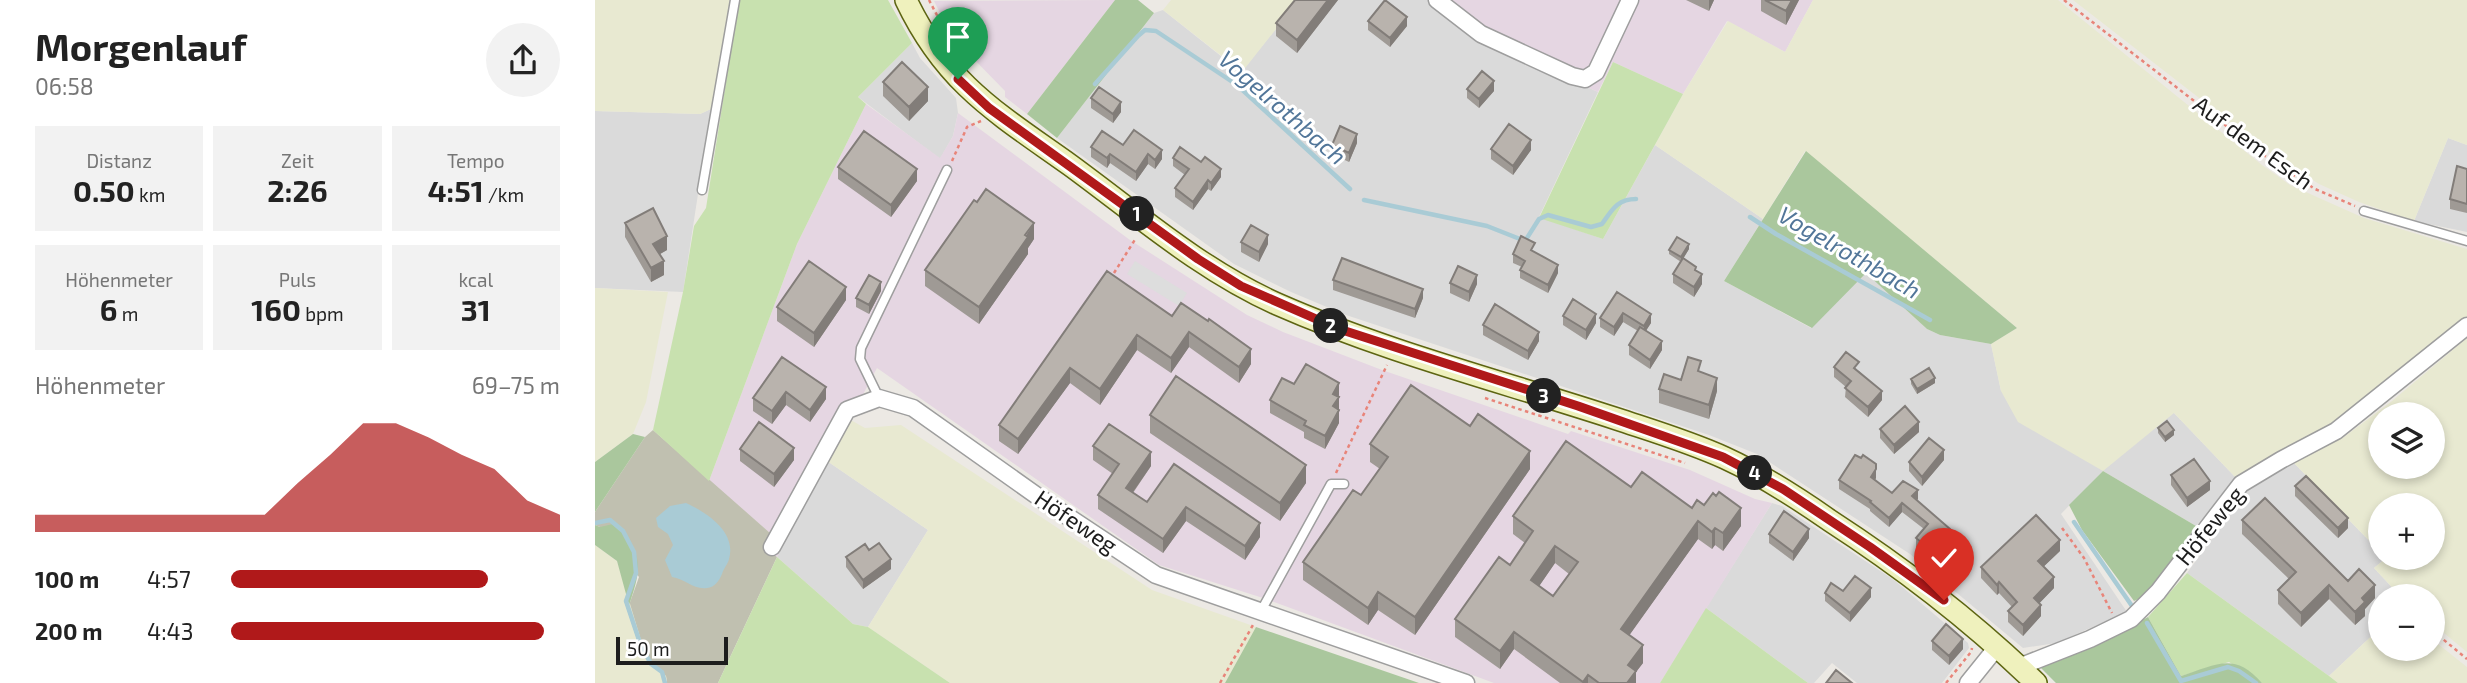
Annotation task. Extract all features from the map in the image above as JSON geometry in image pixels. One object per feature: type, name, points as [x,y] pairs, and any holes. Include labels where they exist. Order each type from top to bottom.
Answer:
[{"type":"main road","points":[[906,0],[936,52],[958,79],[989,108],[1198,259],[1241,286],[1339,329],[1731,460],[1783,489],[1944,600],[2036,683]]},
{"type":"street","points":[[1437,0],[1481,34],[1571,76],[1585,79],[1595,72],[1630,0]]},
{"type":"street","name":"Höfeweg","points":[[2019,667],[2090,639],[2131,619],[2158,592],[2241,484],[2336,432],[2467,326]]},
{"type":"street","points":[[772,547],[847,410],[879,398]]},
{"type":"street","name":"Höfeweg","points":[[879,398],[913,408],[1040,498],[1156,575],[1466,683]]},
{"type":"street","points":[[1968,683],[1997,647]]},
{"type":"lane","points":[[702,190],[735,0]]},
{"type":"lane","points":[[879,398],[860,359],[861,348],[947,170]]},
{"type":"lane","points":[[2364,211],[2467,241]]},
{"type":"lane","points":[[1261,611],[1331,484],[1344,484]]},
{"type":"path","points":[[929,0],[941,23]]},
{"type":"path","name":"Auf dem Esch","points":[[2064,0],[2266,156],[2315,189],[2364,211]]},
{"type":"path","points":[[947,170],[967,127],[980,122]]},
{"type":"path","points":[[1114,273],[1136,238]]},
{"type":"path","points":[[1331,484],[1387,365]]},
{"type":"path","points":[[2062,528],[2095,579],[2117,625]]},
{"type":"path","points":[[1220,683],[1261,611]]},
{"type":"path","points":[[1946,683],[1971,652],[1973,641]]},
{"type":"path","points":[[2445,641],[2467,659]]},
{"type":"shaded area","points":[[595,0],[730,0],[711,109],[700,114],[595,111]]},
{"type":"shaded area","points":[[1115,0],[1027,114],[1005,97],[1005,91],[966,51],[946,25],[934,1]]},
{"type":"shaded area","points":[[1171,0],[1299,0],[1242,72],[1163,10]]},
{"type":"shaded area","points":[[1299,0],[1428,0],[1466,32],[1598,92],[1539,217],[1603,239],[1655,145],[1763,219],[1724,281],[1811,328],[1866,272],[1927,329],[1940,335],[1991,344],[2001,391],[2174,413],[2237,479],[2196,526],[2103,471],[2061,514],[2127,612],[2056,643],[2023,648],[1910,554],[1757,454],[1709,435],[1346,315],[1291,292],[1234,264],[1057,138],[1154,13],[1163,10],[1241,72]]},
{"type":"shaded area","points":[[1428,0],[1813,0],[1785,52],[1727,21],[1683,94],[1613,62],[1598,92],[1466,32]]},
{"type":"shaded area","points":[[1813,0],[2058,0],[2290,185],[2364,218],[2467,249],[2467,319],[2335,427],[2237,479],[2174,413],[2103,471],[2018,422],[2001,391],[1991,344],[2017,328],[1805,151],[1763,219],[1655,145],[1728,21],[1785,52]]},
{"type":"shaded area","points":[[2073,0],[2467,0],[2467,145],[2448,138],[2414,221],[2359,202],[2319,184],[2270,153]]},
{"type":"shaded area","points":[[912,43],[920,58],[956,98],[958,113],[953,136],[940,159],[858,97]]},
{"type":"shaded area","points":[[866,104],[940,158],[953,136],[958,113],[1130,240],[1247,315],[1283,332],[1382,370],[1568,434],[1571,431],[1690,470],[1755,499],[1772,503],[1660,683],[1494,683],[1263,598],[1159,565],[877,368],[777,557],[763,546],[770,533],[709,481],[797,244]]},
{"type":"shaded area","points":[[711,109],[683,292],[595,288],[595,111],[700,114]]},
{"type":"shaded area","points":[[2448,138],[2467,145],[2467,232],[2414,221]]},
{"type":"shaded area","points":[[1135,261],[1187,293],[1179,306],[1127,274]]},
{"type":"shaded area","points":[[595,288],[668,292],[646,402],[633,434],[595,462]]},
{"type":"shaded area","points":[[2467,338],[2467,652],[2445,634],[2445,584],[2389,584],[2376,570],[2445,570],[2445,493],[2368,493],[2368,540],[2292,461],[2344,437],[2368,419],[2368,479],[2445,479],[2445,402],[2391,402]]},
{"type":"shaded area","points":[[849,419],[865,428],[901,425],[1152,590],[1256,627],[1225,683],[950,683],[868,627],[928,530],[827,461]]},
{"type":"shaded area","points":[[653,430],[770,533],[763,546],[777,557],[718,683],[667,683],[666,676],[654,668],[644,650],[629,605],[639,577],[600,527],[595,525],[595,512],[645,437]]},
{"type":"shaded area","points":[[827,461],[928,530],[868,627],[853,624],[777,557]]},
{"type":"shaded area","points":[[2292,461],[2368,540],[2368,570],[2376,570],[2389,584],[2368,584],[2368,639],[2329,676],[2187,573],[2247,491]]},
{"type":"shaded area","points":[[1772,503],[1782,506],[1894,580],[1968,643],[1969,648],[1942,683],[1857,683],[1832,663],[1814,683],[1808,683],[1706,608]]},
{"type":"shaded area","points":[[595,545],[617,561],[644,650],[654,668],[666,676],[667,683],[595,683]]},
{"type":"shaded area","points":[[2368,639],[2368,661],[2445,661],[2445,650],[2467,667],[2467,683],[2338,683],[2329,676]]},
{"type":"green space","points":[[739,0],[888,0],[912,43],[858,97],[866,104],[797,244],[709,481],[653,430],[683,292],[694,226],[706,208]]},
{"type":"green space","points":[[1115,0],[1138,0],[1154,13],[1057,138],[1027,114]]},
{"type":"green space","points":[[1613,62],[1683,94],[1603,239],[1539,218]]},
{"type":"green space","points":[[1806,151],[2017,328],[1991,344],[1940,335],[1927,329],[1866,273],[1812,328],[1724,281]]},
{"type":"green space","points":[[633,434],[645,437],[595,512],[595,462]]},
{"type":"green space","points":[[2103,471],[2196,526],[2161,580],[2134,601],[2082,530],[2069,505]]},
{"type":"green space","points":[[613,524],[630,543],[637,561],[636,581],[629,605],[617,561],[595,545],[595,525],[600,527]]},
{"type":"green space","points":[[777,557],[853,624],[868,627],[950,683],[718,683]]},
{"type":"green space","points":[[2187,573],[2338,683],[2262,683],[2229,662],[2181,676],[2148,617]]},
{"type":"green space","points":[[1706,608],[1808,683],[1660,683]]},
{"type":"green space","points":[[2148,617],[2181,676],[2224,663],[2242,667],[2262,683],[2056,683],[2041,668],[2046,661],[2102,642]]},
{"type":"green space","points":[[1256,627],[1419,683],[1225,683]]},
{"type":"water","points":[[686,503],[718,524],[728,540],[728,561],[718,581],[710,587],[698,587],[672,577],[665,560],[673,545],[668,534],[658,527],[656,518],[670,506]]},
{"type":"building","points":[[1295,0],[1328,0],[1297,40],[1276,23]]},
{"type":"building","points":[[1385,0],[1407,17],[1390,38],[1368,21]]},
{"type":"building","points":[[1765,0],[1792,0],[1786,11]]},
{"type":"building","points":[[902,62],[928,87],[909,107],[883,82]]},
{"type":"building","points":[[1482,71],[1494,81],[1479,99],[1467,89]]},
{"type":"building","points":[[1099,87],[1121,102],[1113,114],[1091,98]]},
{"type":"building","points":[[1509,124],[1531,140],[1513,166],[1491,149]]},
{"type":"building","points":[[1340,126],[1357,134],[1349,153],[1332,145]]},
{"type":"building","points":[[1134,130],[1162,150],[1155,160],[1148,154],[1136,172],[1110,154],[1107,158],[1091,147],[1102,131],[1123,145]]},
{"type":"building","points":[[864,131],[917,169],[891,205],[838,167]]},
{"type":"building","points":[[1180,147],[1201,162],[1205,157],[1221,169],[1211,183],[1208,180],[1193,202],[1175,188],[1189,169],[1173,158]]},
{"type":"building","points":[[2457,166],[2467,169],[2467,204],[2450,199]]},
{"type":"building","points":[[986,189],[1034,223],[1025,235],[1028,237],[979,307],[925,270],[974,200],[977,202]]},
{"type":"building","points":[[653,208],[667,236],[653,244],[664,261],[651,268],[625,223]]},
{"type":"building","points":[[1251,225],[1268,235],[1259,252],[1241,242]]},
{"type":"building","points":[[1521,236],[1535,243],[1531,250],[1558,265],[1548,285],[1520,270],[1525,261],[1513,254]]},
{"type":"building","points":[[1677,237],[1689,244],[1681,257],[1669,250]]},
{"type":"building","points":[[1342,258],[1423,289],[1415,309],[1333,280]]},
{"type":"building","points":[[1683,258],[1702,274],[1694,287],[1673,274]]},
{"type":"building","points":[[809,261],[846,287],[814,333],[777,307]]},
{"type":"building","points":[[1458,266],[1477,275],[1469,292],[1450,283]]},
{"type":"building","points":[[1107,271],[1172,316],[1181,303],[1251,349],[1239,367],[1189,332],[1171,358],[1137,335],[1100,389],[1070,368],[1018,439],[999,425]]},
{"type":"building","points":[[869,275],[881,282],[869,305],[856,298]]},
{"type":"building","points":[[1617,292],[1651,314],[1644,326],[1623,313],[1614,327],[1600,318]]},
{"type":"building","points":[[1573,299],[1596,314],[1586,330],[1563,316]]},
{"type":"building","points":[[1495,304],[1539,332],[1528,351],[1483,325]]},
{"type":"building","points":[[1640,327],[1662,341],[1650,360],[1629,345]]},
{"type":"building","points":[[1846,352],[1859,362],[1854,368],[1882,391],[1868,407],[1845,388],[1851,381],[1834,367]]},
{"type":"building","points":[[782,357],[826,387],[810,410],[786,392],[772,411],[753,398]]},
{"type":"building","points":[[1688,357],[1701,361],[1698,371],[1717,378],[1709,405],[1659,389],[1664,374],[1681,380]]},
{"type":"building","points":[[1306,364],[1339,383],[1333,394],[1339,397],[1333,406],[1339,410],[1325,436],[1304,425],[1306,421],[1270,400],[1282,378],[1294,384]]},
{"type":"building","points":[[1929,368],[1935,378],[1917,389],[1911,379]]},
{"type":"building","points":[[1176,376],[1306,465],[1280,503],[1150,415]]},
{"type":"building","points":[[1411,385],[1470,426],[1478,414],[1530,451],[1415,617],[1378,592],[1368,608],[1303,562],[1353,490],[1361,495],[1388,457],[1370,444]]},
{"type":"building","points":[[1905,406],[1919,422],[1894,445],[1880,429]]},
{"type":"building","points":[[2167,421],[2174,430],[2165,437],[2158,428]]},
{"type":"building","points":[[759,422],[794,448],[774,474],[740,449]]},
{"type":"building","points":[[1109,424],[1151,452],[1126,488],[1147,502],[1174,464],[1260,523],[1245,546],[1186,507],[1163,539],[1098,495],[1119,464],[1093,446]]},
{"type":"building","points":[[1929,438],[1944,450],[1922,477],[1909,462]]},
{"type":"building","points":[[1566,441],[1631,487],[1642,472],[1692,508],[1697,500],[1704,505],[1713,493],[1716,496],[1719,492],[1741,508],[1723,533],[1715,528],[1712,532],[1698,521],[1621,629],[1643,645],[1628,665],[1636,671],[1627,683],[1599,683],[1588,675],[1583,682],[1514,632],[1500,651],[1455,619],[1499,557],[1510,565],[1533,531],[1513,516]],"holes":[[[1555,546],[1578,562],[1553,596],[1531,580]]]},
{"type":"building","points":[[1855,455],[1861,458],[1863,455],[1876,464],[1871,477],[1892,493],[1903,481],[1918,490],[1912,496],[1957,535],[1939,557],[1916,538],[1928,524],[1902,503],[1889,518],[1871,501],[1839,480]]},
{"type":"building","points":[[2194,459],[2210,481],[2187,498],[2171,475]]},
{"type":"building","points":[[2306,476],[2348,518],[2338,528],[2295,486]]},
{"type":"building","points":[[2265,498],[2348,581],[2359,569],[2374,584],[2368,584],[2368,592],[2362,598],[2365,602],[2355,612],[2329,585],[2301,613],[2278,590],[2296,572],[2242,520]]},
{"type":"building","points":[[1784,511],[1809,529],[1793,552],[1769,534]]},
{"type":"building","points":[[2036,515],[2060,540],[2038,561],[2054,577],[2034,598],[2041,605],[2023,625],[2008,611],[2017,602],[1981,567]]},
{"type":"building","points":[[879,543],[891,559],[863,580],[846,557],[865,544],[869,550]]},
{"type":"building","points":[[1855,576],[1871,588],[1850,613],[1825,593],[1831,583],[1843,591]]},
{"type":"building","points":[[1946,624],[1963,639],[1949,656],[1932,641]]},
{"type":"building","points":[[1836,670],[1852,683],[1826,683]]},
{"type":"waterway","name":"Vogelrothbach","points":[[1095,84],[1138,36],[1145,30],[1156,31],[1237,85],[1350,189]]},
{"type":"waterway","name":"Vogelrothbach","points":[[1364,200],[1487,226],[1525,241],[1539,219],[1548,215],[1591,227],[1602,224],[1620,203],[1636,199]]},
{"type":"waterway","name":"Vogelrothbach","points":[[1750,217],[1930,320]]},
{"type":"waterway","points":[[595,523],[610,520],[623,531],[634,552],[636,573],[626,601],[641,646],[651,664],[662,672],[665,683]]},
{"type":"waterway","name":"Vogelrothbach","points":[[2074,522],[2132,606]]},
{"type":"waterway","name":"Vogelrothbach","points":[[2147,623],[2181,681],[2228,667],[2256,683]]},
{"type":"route","points":[[958,79],[989,108],[1198,259],[1241,286],[1339,329],[1713,452],[1783,489],[1944,600]]}]
